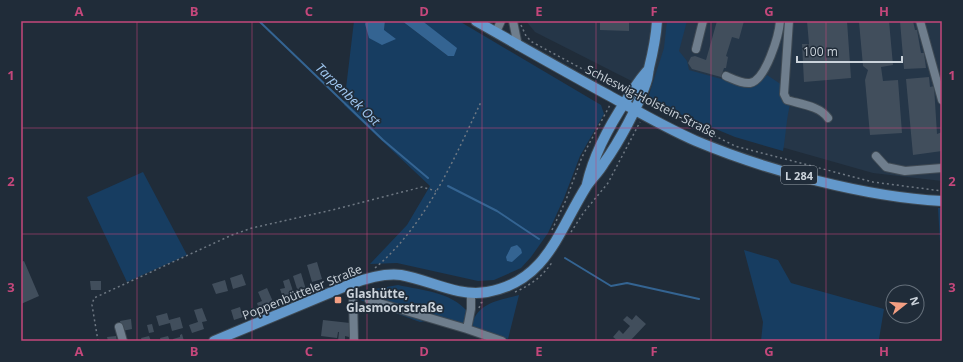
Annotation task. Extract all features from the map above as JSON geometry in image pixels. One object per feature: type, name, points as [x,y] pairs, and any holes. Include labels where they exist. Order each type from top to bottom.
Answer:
[{"type":"main road","name":"Schleswig-Holstein-Straße","points":[[476,21],[619,102],[695,141],[755,163],[869,192],[942,202]]},
{"type":"main road","points":[[632,91],[648,78],[654,52],[657,21]]},
{"type":"main road","name":"Poppenbütteler Straße","points":[[587,186],[594,157],[619,102],[632,91]]},
{"type":"main road","name":"Poppenbütteler Straße","points":[[214,341],[351,284],[372,277],[400,275],[454,290],[471,293],[486,292],[508,286],[530,274],[549,251],[587,186],[605,162],[634,110],[632,91]]},
{"type":"street","points":[[496,32],[501,21]]},
{"type":"street","points":[[696,49],[703,21]]},
{"type":"street","points":[[726,76],[750,83],[757,80],[769,61],[780,21]]},
{"type":"street","points":[[789,21],[784,94],[787,100],[818,110],[824,113],[828,118]]},
{"type":"street","points":[[920,21],[942,100]]},
{"type":"street","points":[[516,22],[518,46]]},
{"type":"street","points":[[876,156],[886,167],[905,171],[942,168]]},
{"type":"street","points":[[351,284],[354,297],[354,341]]},
{"type":"street","points":[[467,329],[472,301],[471,293]]},
{"type":"street","points":[[369,300],[502,341]]},
{"type":"street","points":[[119,327],[123,341]]},
{"type":"path","points":[[516,22],[523,26]]},
{"type":"path","points":[[516,22],[523,26],[526,36],[532,42],[618,88],[632,91],[646,98],[647,102],[735,146],[873,182],[942,191]]},
{"type":"path","points":[[550,234],[566,200],[582,157],[608,108],[619,102],[632,91]]},
{"type":"path","points":[[372,277],[375,268],[391,255],[422,216],[481,102]]},
{"type":"path","points":[[98,341],[92,305],[94,298],[232,235],[252,228],[332,210],[422,187],[436,191]]},
{"type":"shaded area","points":[[354,21],[366,21],[365,25],[384,30],[385,21],[402,21],[448,56],[423,21],[459,21],[601,105],[604,114],[580,156],[564,198],[548,233],[521,268],[494,280],[478,281],[397,263],[370,264],[407,225],[430,186],[344,105]]},
{"type":"shaded area","points":[[366,21],[385,21],[384,30],[396,39],[382,45],[369,38],[365,24]]},
{"type":"shaded area","points":[[402,21],[423,21],[457,48],[454,56],[448,56]]},
{"type":"shaded area","points":[[526,21],[942,21],[942,181],[873,173],[736,134],[535,32]]},
{"type":"shaded area","points":[[667,21],[687,21],[679,51],[687,61],[689,70],[750,87],[759,83],[767,75],[782,85],[780,93],[784,99],[791,101],[783,151],[735,137],[653,103],[649,95],[664,48]]},
{"type":"shaded area","points":[[143,172],[187,255],[127,282],[87,197]]},
{"type":"shaded area","points":[[938,208],[942,208],[942,276]]},
{"type":"shaded area","points":[[517,245],[521,249],[522,253],[512,262],[507,261],[506,257],[511,247]]},
{"type":"shaded area","points":[[744,250],[778,260],[791,283],[884,309],[879,339],[881,341],[761,341],[763,322]]},
{"type":"shaded area","points":[[398,285],[426,290],[453,300],[467,311],[464,332],[426,321],[420,322],[360,300],[357,292]]},
{"type":"shaded area","points":[[519,295],[508,339],[471,328],[478,313],[483,308],[495,301]]},
{"type":"building","points":[[600,21],[629,21],[629,31],[600,30]]},
{"type":"building","points":[[717,21],[744,21],[739,39],[732,37],[726,56],[728,57],[726,68],[724,68],[721,77],[692,69],[688,63],[691,57],[695,56],[706,60]]},
{"type":"building","points":[[807,21],[847,21],[851,78],[804,82],[802,44],[809,44]]},
{"type":"building","points":[[889,21],[893,65],[881,67],[883,81],[898,80],[902,133],[870,135],[865,80],[868,70],[863,66],[859,22]]},
{"type":"building","points":[[900,21],[913,21],[915,30],[917,30],[921,53],[924,53],[926,68],[904,69]]},
{"type":"building","points":[[929,77],[930,87],[934,86],[937,134],[942,132],[942,151],[913,155],[906,79]]},
{"type":"building","points":[[24,261],[39,296],[21,304],[21,262]]},
{"type":"building","points":[[317,262],[322,279],[312,282],[307,265]]},
{"type":"building","points":[[301,273],[307,293],[299,295],[293,276]]},
{"type":"building","points":[[242,274],[246,285],[233,289],[230,278]]},
{"type":"building","points":[[289,279],[295,297],[284,301],[280,289],[285,288],[283,281]]},
{"type":"building","points":[[225,280],[228,291],[216,294],[212,284]]},
{"type":"building","points":[[90,281],[101,281],[101,290],[91,290]]},
{"type":"building","points":[[267,288],[274,304],[259,309],[257,303],[262,301],[258,292]]},
{"type":"building","points":[[240,307],[243,317],[234,320],[231,310]]},
{"type":"building","points":[[202,308],[207,321],[202,322],[204,329],[192,333],[189,325],[198,322],[194,310]]},
{"type":"building","points":[[167,313],[169,320],[180,317],[183,328],[172,331],[170,323],[159,326],[156,316]]},
{"type":"building","points":[[636,315],[646,324],[630,341],[618,341],[613,337],[619,330],[623,334],[630,326],[623,320],[627,316],[632,320]]},
{"type":"building","points":[[131,319],[132,329],[122,331],[120,321]]},
{"type":"building","points":[[323,320],[350,323],[349,337],[345,336],[345,341],[338,341],[339,332],[337,338],[321,336]]},
{"type":"building","points":[[152,324],[154,332],[149,333],[147,325]]},
{"type":"building","points":[[182,334],[184,341],[173,341],[173,339],[180,337]]},
{"type":"building","points":[[116,336],[117,341],[108,341],[107,337]]},
{"type":"building","points":[[149,336],[151,341],[142,341],[141,338]]},
{"type":"building","points":[[168,336],[170,341],[161,341],[160,338]]},
{"type":"waterway","name":"Tarpenbek Ost","points":[[259,21],[383,140],[428,178]]},
{"type":"waterway","name":"Tarpenbek Ost","points":[[448,186],[497,211],[539,239]]},
{"type":"waterway","name":"Tarpenbek Ost","points":[[565,258],[611,286],[627,283],[699,299]]},
{"type":"place","name":"Glashütte, Glasmoorstraße","points":[[338,300]]}]
